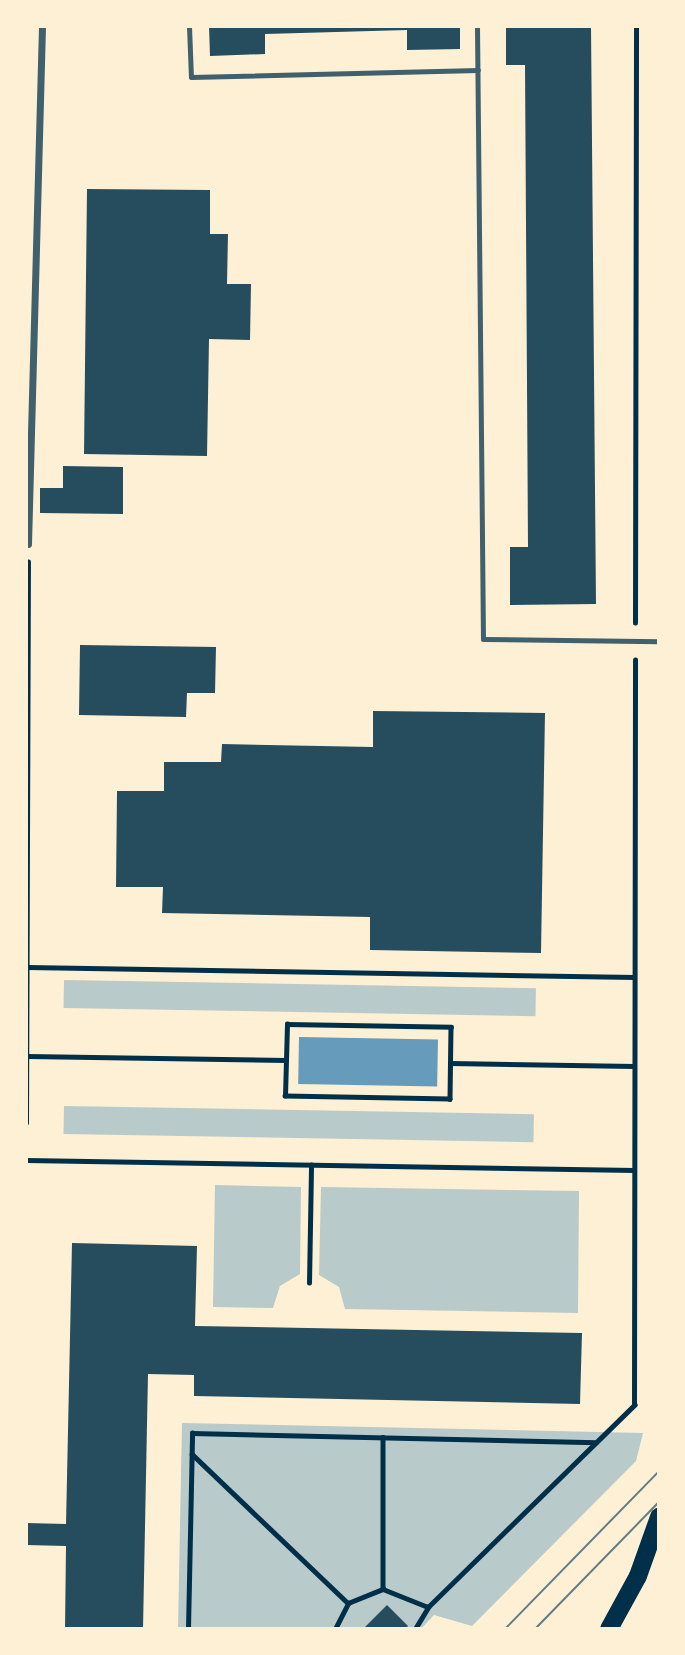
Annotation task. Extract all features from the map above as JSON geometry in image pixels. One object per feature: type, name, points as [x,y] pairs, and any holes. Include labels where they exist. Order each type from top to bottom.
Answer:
[{"type":"main road","points":[[608,1629],[638,1576],[659,1517]]},
{"type":"street","points":[[27,544],[42,26]]},
{"type":"lane","points":[[189,26],[191,78],[478,70]]},
{"type":"lane","points":[[477,26],[483,639],[659,641]]},
{"type":"path","points":[[415,1629],[428,1607],[634,1405],[636,26]]},
{"type":"path","points":[[26,1123],[27,544]]},
{"type":"path","points":[[27,967],[634,977]]},
{"type":"path","points":[[286,1024],[451,1027],[450,1099],[285,1096],[286,1060],[286,1024]]},
{"type":"path","points":[[27,1056],[286,1060]]},
{"type":"path","points":[[450,1063],[634,1066]]},
{"type":"path","points":[[26,1160],[634,1170]]},
{"type":"path","points":[[309,1283],[311,1165]]},
{"type":"path","points":[[188,1629],[192,1433],[596,1442]]},
{"type":"path","points":[[383,1437],[383,1589]]},
{"type":"path","points":[[192,1454],[348,1603]]},
{"type":"path","points":[[335,1629],[348,1603],[383,1589],[428,1607]]},
{"type":"shaded area","points":[[64,980],[536,988],[535,1016],[64,1008]]},
{"type":"shaded area","points":[[64,1106],[534,1114],[533,1142],[64,1134]]},
{"type":"shaded area","points":[[215,1185],[301,1187],[300,1274],[280,1286],[273,1308],[213,1307]]},
{"type":"shaded area","points":[[321,1187],[579,1191],[578,1313],[345,1309],[339,1287],[319,1275]]},
{"type":"shaded area","points":[[182,1423],[643,1433],[636,1461],[472,1626],[434,1615],[421,1629],[178,1629]]},
{"type":"water","points":[[299,1037],[438,1039],[437,1086],[298,1084]]},
{"type":"building","points":[[209,26],[460,26],[460,49],[407,50],[407,30],[265,34],[265,54],[210,56]]},
{"type":"building","points":[[506,26],[591,26],[596,604],[510,605],[510,547],[528,547],[525,65],[506,65]]},
{"type":"building","points":[[87,189],[210,190],[210,234],[228,234],[227,284],[251,284],[250,340],[209,339],[207,456],[84,454]]},
{"type":"building","points":[[63,466],[123,467],[123,514],[40,513],[40,488],[63,488]]},
{"type":"building","points":[[80,645],[216,647],[215,693],[187,693],[186,717],[79,715]]},
{"type":"building","points":[[373,711],[545,713],[541,953],[370,950],[370,917],[162,913],[163,887],[116,887],[117,791],[164,791],[164,762],[221,762],[222,744],[373,747]]},
{"type":"building","points":[[72,1243],[197,1246],[195,1326],[582,1333],[580,1404],[194,1396],[194,1375],[148,1374],[143,1629],[65,1629],[66,1546],[26,1545],[26,1523],[66,1524]]},
{"type":"building","points":[[387,1605],[408,1626],[405,1629],[363,1629]]},
{"type":"tram line","points":[[505,1629],[659,1471]]},
{"type":"tram line","points":[[535,1629],[659,1502]]}]
